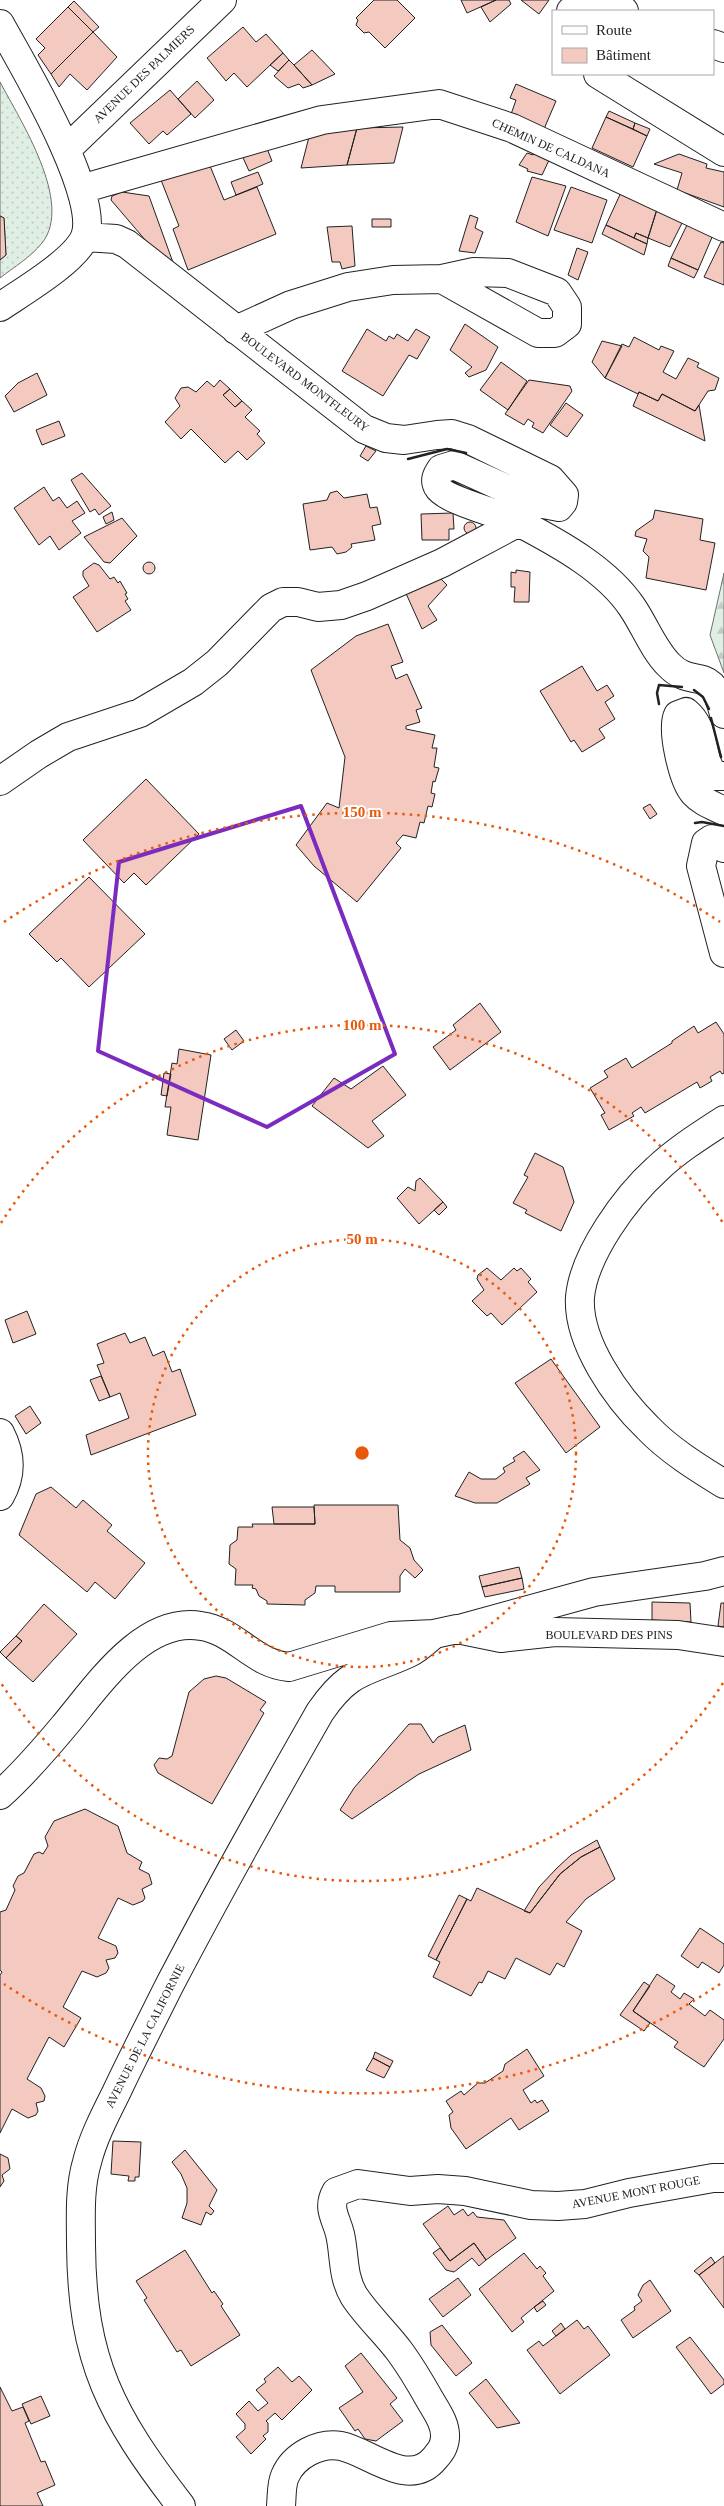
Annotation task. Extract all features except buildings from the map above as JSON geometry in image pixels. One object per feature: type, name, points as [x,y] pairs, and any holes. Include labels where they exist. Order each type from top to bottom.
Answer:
[{"type":"street","name":"AVENUE DES PALMIERS","points":[[67,149],[222,0]]},
{"type":"street","points":[[572,10],[579,4],[607,5],[621,10]]},
{"type":"street","points":[[0,24],[67,149],[81,189],[87,220],[85,237],[64,262],[0,307]]},
{"type":"street","points":[[600,75],[724,152]]},
{"type":"street","name":"CHEMIN DE CALDANA","points":[[81,189],[322,120],[439,104],[512,128],[724,227]]},
{"type":"street","name":"BOULEVARD MONTFLEURY","points":[[85,237],[116,239],[127,244],[364,429],[386,438],[404,440],[436,434],[452,434],[468,439],[550,479],[558,485],[564,494],[563,502],[558,508],[551,507],[464,468],[446,466],[437,475],[438,487],[447,496],[519,522],[574,556],[612,584],[632,606],[670,667],[684,675],[703,679],[714,688],[724,714]]},
{"type":"street","points":[[236,330],[291,305],[348,287],[393,280],[442,279]]},
{"type":"street","points":[[0,782],[39,754],[68,737],[140,713],[192,682],[217,663],[271,608],[282,602],[298,602],[318,607],[341,605],[442,563],[519,522]]},
{"type":"street","points":[[724,776],[715,776],[709,769],[699,727],[693,718],[686,712],[678,715],[675,721],[675,732],[687,781],[694,792],[707,803],[724,811]]},
{"type":"street","points":[[724,848],[718,839],[712,839],[706,843],[701,866],[724,953]]},
{"type":"street","points":[[724,1120],[656,1169],[630,1200],[606,1232],[591,1257],[580,1298],[585,1330],[596,1360],[620,1396],[648,1429],[724,1484]]},
{"type":"street","points":[[0,1433],[7,1447],[10,1467],[5,1488],[0,1496]]},
{"type":"street","points":[[0,1795],[50,1742],[120,1660],[142,1642],[169,1628],[185,1624],[204,1626],[225,1634],[274,1666],[289,1667],[391,1636],[446,1632],[594,1592],[705,1576],[724,1571]]},
{"type":"street","name":"BOULEVARD DES PINS","points":[[446,1632],[501,1638],[555,1632],[678,1635],[724,1642]]},
{"type":"street","name":"AVENUE DE LA CALIFORNIE","points":[[181,2506],[153,2470],[113,2407],[100,2376],[89,2340],[82,2292],[81,2195],[86,2163],[97,2133],[136,2050],[224,1879],[320,1712],[332,1695],[360,1672],[411,1652],[446,1632]]},
{"type":"street","name":"AVENUE MONT ROUGE","points":[[282,2506],[285,2475],[298,2460],[313,2449],[325,2445],[342,2446],[385,2465],[404,2470],[419,2469],[432,2462],[444,2447],[445,2434],[441,2420],[423,2388],[401,2353],[355,2297],[346,2280],[339,2232],[331,2211],[332,2200],[336,2192],[358,2184],[410,2192],[438,2189],[465,2191],[531,2205],[558,2206],[585,2204],[629,2193],[713,2178],[724,2178]]},
{"type":"highlighted area","points":[[301,806],[395,1054],[267,1127],[98,1051],[119,862]]},
{"type":"green space","points":[[0,82],[31,139],[41,162],[52,206],[50,226],[42,243],[28,257],[0,278],[0,260],[6,255],[4,218],[0,216]]},
{"type":"green space","points":[[724,573],[724,673],[710,635]]},
{"type":"wall","points":[[408,459],[447,449],[466,453]]},
{"type":"wall","points":[[659,704],[657,693],[659,685],[682,687]]},
{"type":"wall","points":[[694,690],[703,697],[709,709]]},
{"type":"wall","points":[[711,718],[721,757]]},
{"type":"wall","points":[[695,823],[702,822],[724,826]]}]
